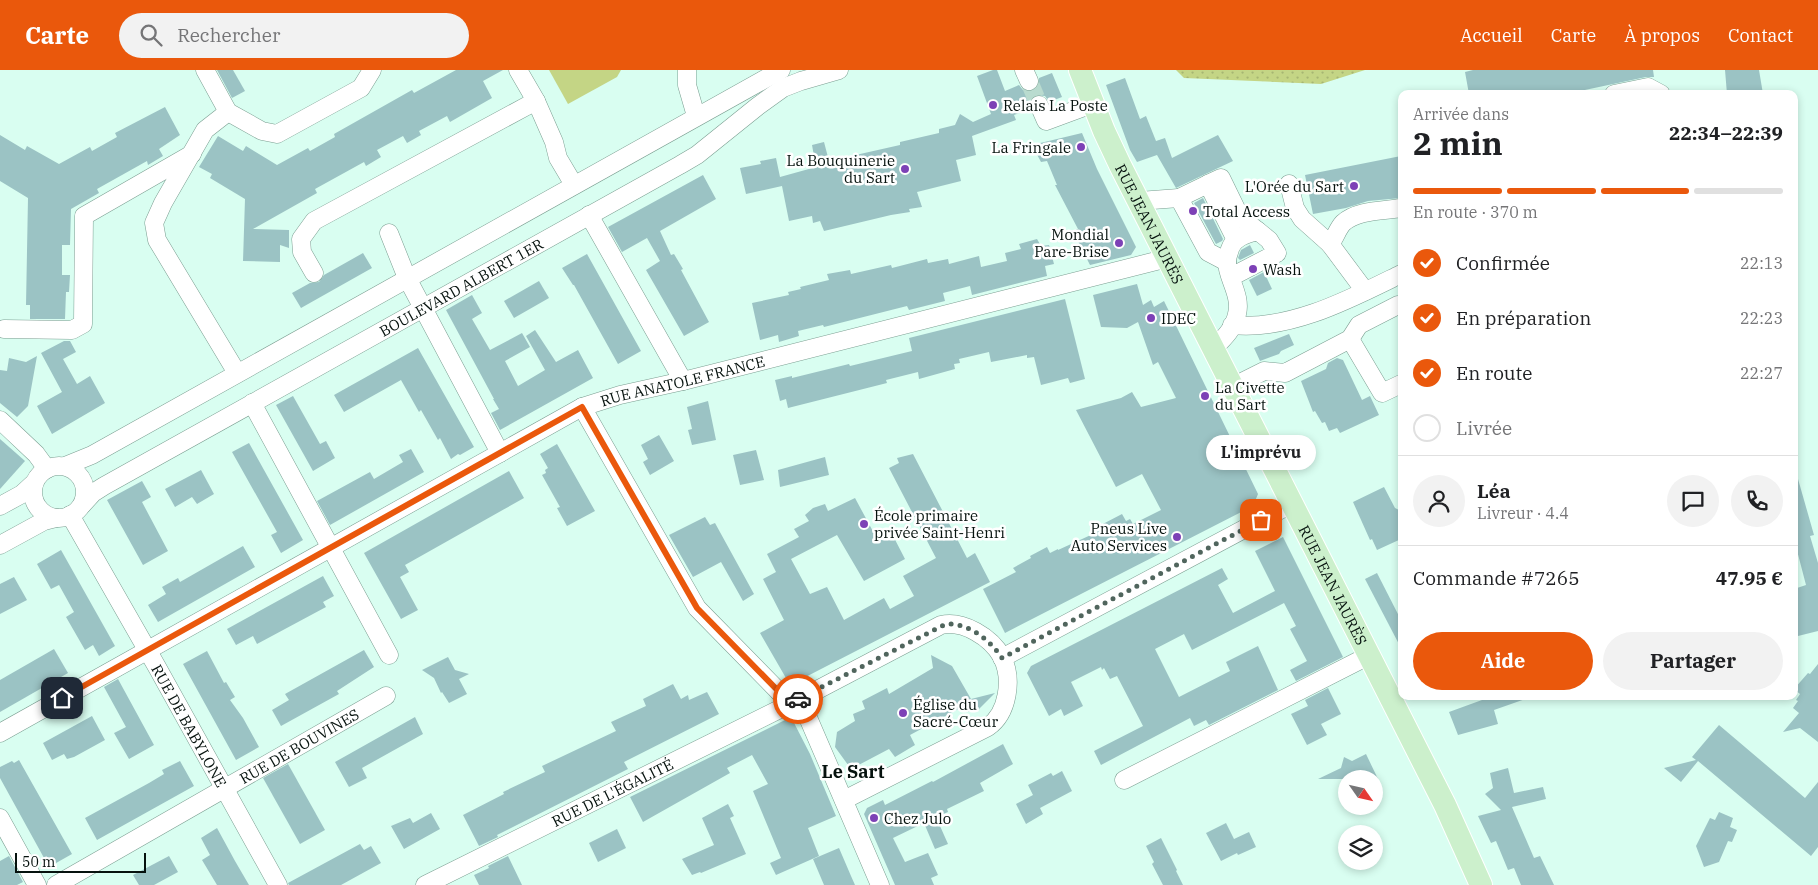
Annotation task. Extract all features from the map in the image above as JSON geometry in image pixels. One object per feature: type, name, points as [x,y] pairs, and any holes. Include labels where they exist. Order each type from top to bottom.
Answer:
[{"type":"main road","name":"RUE JEAN JAURÈS","points":[[1080,70],[1092,104],[1138,201],[1444,805],[1481,885]]},
{"type":"street","points":[[205,70],[228,112],[262,131],[277,134],[362,88],[372,70]]},
{"type":"street","points":[[518,70],[536,101],[554,142],[558,158],[574,185]]},
{"type":"street","points":[[687,70],[687,85],[696,116]]},
{"type":"street","points":[[0,506],[22,494],[47,469],[54,466],[65,466],[92,455],[781,70]]},
{"type":"street","name":"BOULEVARD ALBERT 1ER","points":[[0,545],[44,520],[69,513],[93,492],[697,155],[783,88],[838,70]]},
{"type":"street","points":[[1633,90],[1648,87],[1654,90]]},
{"type":"street","points":[[314,274],[302,252],[301,239],[314,221],[536,101]]},
{"type":"street","points":[[1039,105],[1046,121],[1092,104]]},
{"type":"street","points":[[228,112],[206,130],[163,203],[154,223],[157,240],[237,373]]},
{"type":"street","points":[[4,329],[72,330],[84,324],[84,216],[192,154]]},
{"type":"street","points":[[1138,201],[1179,198],[1221,178],[1240,217],[1269,240],[1277,253],[1229,269]]},
{"type":"street","points":[[1208,184],[1236,240]]},
{"type":"street","points":[[1289,184],[1295,208],[1302,219],[1330,244],[1365,291]]},
{"type":"street","points":[[1179,198],[1208,252],[1229,269]]},
{"type":"street","points":[[1330,244],[1341,225],[1354,215],[1398,208]]},
{"type":"street","points":[[589,215],[683,381]]},
{"type":"street","points":[[1212,349],[1227,336],[1237,314],[1238,300],[1229,269],[1232,244],[1244,234],[1258,231]]},
{"type":"street","points":[[389,233],[407,278],[500,453]]},
{"type":"street","name":"RUE ANATOLE FRANCE","points":[[0,733],[582,407],[620,395],[683,381],[1168,258]]},
{"type":"street","points":[[1232,325],[1251,327],[1309,316],[1398,275]]},
{"type":"street","points":[[1232,387],[1264,371],[1285,373],[1350,339],[1359,325],[1398,304]]},
{"type":"street","points":[[1350,339],[1382,393],[1398,385]]},
{"type":"street","points":[[252,403],[388,655]]},
{"type":"street","points":[[582,407],[697,608],[795,701],[844,800],[880,885]]},
{"type":"street","points":[[0,420],[36,454],[47,469]]},
{"type":"street","points":[[34,483],[33,495],[38,507],[47,515],[69,513],[85,495],[83,481],[77,473],[65,466]]},
{"type":"street","points":[[844,800],[992,724],[1000,716],[1006,698],[1006,674],[1002,658],[1291,504]]},
{"type":"street","name":"RUE DE BABYLONE","points":[[69,513],[278,885]]},
{"type":"street","name":"RUE DE L'ÉGALITÉ","points":[[425,885],[946,624],[958,624],[972,630],[990,643],[1002,658]]},
{"type":"street","points":[[1124,780],[1368,656]]},
{"type":"street","name":"RUE DE BOUVINES","points":[[56,885],[386,696]]},
{"type":"street","points":[[0,818],[37,885]]},
{"type":"green space","points":[[549,70],[621,70],[617,77],[568,104]]},
{"type":"green space","points":[[1176,70],[1365,70],[1321,84],[1184,78]]},
{"type":"building","points":[[217,70],[233,70],[245,91],[232,98]]},
{"type":"building","points":[[456,70],[503,70],[483,81],[492,98],[450,122],[447,116],[419,131],[421,135],[407,143],[403,136],[377,150],[381,157],[366,166],[364,162],[315,189],[317,193],[253,229],[289,230],[289,248],[280,245],[280,262],[243,261],[245,199],[210,178],[212,174],[199,167],[218,136],[243,151],[246,146],[277,165],[308,148],[310,151],[335,137],[334,134],[412,90],[414,93]]},
{"type":"building","points":[[997,70],[1005,91],[1019,85],[1023,90],[1033,91],[1038,87],[1039,78],[1052,73],[1062,97],[1049,102],[1045,96],[1035,95],[1030,99],[1029,109],[1014,115],[1016,120],[972,136],[976,155],[956,160],[961,181],[917,192],[922,207],[909,209],[910,212],[824,231],[820,221],[813,223],[812,216],[789,221],[782,186],[746,194],[740,168],[761,164],[760,161],[776,158],[780,177],[816,167],[812,145],[824,142],[829,161],[900,145],[900,142],[939,133],[939,129],[955,125],[960,114],[973,122],[991,114],[977,76]]},
{"type":"building","points":[[1473,70],[1653,70],[1654,77],[1585,90],[1468,90],[1465,72]]},
{"type":"building","points":[[1725,70],[1759,70],[1762,90],[1727,90]]},
{"type":"building","points":[[1125,78],[1140,119],[1146,116],[1156,141],[1165,138],[1172,158],[1218,135],[1233,161],[1176,188],[1157,155],[1137,162],[1130,150],[1106,85]]},
{"type":"building","points":[[165,107],[180,135],[159,149],[163,156],[148,165],[147,161],[97,189],[99,193],[71,209],[70,245],[62,245],[62,275],[70,275],[69,292],[66,292],[65,319],[30,319],[30,305],[26,305],[28,198],[0,181],[0,135],[25,150],[27,146],[59,164],[90,147],[92,151],[117,137],[115,133]]},
{"type":"building","points":[[1082,133],[1097,169],[1136,247],[1131,255],[1090,265],[1073,231],[1078,229],[1055,185],[1057,185],[1047,161],[1041,162],[1032,145]]},
{"type":"building","name":"L'Orée du Sart","points":[[1398,157],[1398,198],[1368,201],[1346,208],[1313,214],[1305,175]]},
{"type":"building","points":[[703,175],[716,199],[660,231],[671,255],[674,254],[683,269],[681,270],[709,322],[684,336],[646,270],[660,261],[647,238],[622,252],[608,227]]},
{"type":"building","points":[[1203,198],[1223,239],[1216,244],[1194,203]]},
{"type":"building","points":[[1037,239],[1041,246],[1049,245],[1054,264],[1045,266],[1047,276],[972,295],[970,286],[943,293],[945,301],[909,310],[907,306],[824,327],[823,325],[798,331],[799,336],[779,342],[778,335],[760,340],[752,303],[789,295],[788,292],[801,289],[800,287],[829,280],[827,274],[850,270],[851,274],[891,265],[892,268],[927,259],[928,263],[948,259],[949,264],[979,256],[981,267],[1007,261],[1005,253],[1021,249],[1019,244]]},
{"type":"building","points":[[1250,245],[1254,253],[1240,260],[1238,258],[1241,250]]},
{"type":"building","points":[[363,253],[372,268],[301,308],[292,293],[310,283],[319,282],[324,275]]},
{"type":"building","points":[[587,254],[641,351],[618,364],[574,285],[562,268]]},
{"type":"building","name":"Wash","points":[[1264,272],[1272,289],[1257,296],[1249,280]]},
{"type":"building","points":[[539,281],[549,298],[514,318],[504,301]]},
{"type":"building","points":[[1137,284],[1143,305],[1151,300],[1154,307],[1164,301],[1258,494],[1253,506],[1005,633],[983,589],[1016,572],[1013,568],[1047,547],[1050,553],[1058,550],[1093,534],[1093,532],[1100,528],[1099,526],[1122,514],[1126,521],[1130,519],[1133,524],[1161,510],[1142,474],[1116,487],[1076,410],[1121,398],[1132,392],[1141,407],[1176,398],[1158,362],[1153,365],[1138,322],[1127,328],[1101,327],[1093,295]]},
{"type":"building","points":[[472,295],[482,313],[472,319],[490,350],[522,333],[530,347],[505,361],[518,386],[545,370],[526,336],[535,330],[556,362],[578,350],[593,378],[500,430],[491,413],[499,409],[446,310]]},
{"type":"building","points":[[1065,299],[1085,379],[1070,383],[1068,378],[1041,385],[1034,357],[1027,358],[1027,355],[991,362],[989,352],[959,359],[960,363],[954,364],[955,369],[919,379],[918,372],[886,380],[887,383],[788,408],[786,399],[780,401],[775,380],[792,376],[792,378],[849,364],[850,366],[912,351],[909,338]]},
{"type":"building","points":[[1289,334],[1294,345],[1281,351],[1279,354],[1260,361],[1254,348]]},
{"type":"building","points":[[64,341],[70,341],[76,352],[63,359],[77,384],[90,376],[105,403],[52,434],[37,406],[62,392],[41,353]]},
{"type":"building","points":[[418,348],[474,447],[451,459],[440,438],[438,440],[421,410],[419,412],[401,380],[344,412],[334,395]]},
{"type":"building","points":[[37,356],[28,406],[17,417],[0,403],[0,370],[7,371],[9,358],[26,362]]},
{"type":"building","points":[[1337,358],[1343,360],[1362,400],[1370,396],[1379,415],[1340,433],[1337,428],[1329,431],[1325,422],[1322,423],[1315,411],[1313,412],[1301,381],[1326,369],[1328,363]]},
{"type":"building","points":[[293,396],[320,444],[326,441],[335,458],[313,471],[276,405]]},
{"type":"building","points":[[708,401],[716,440],[692,445],[688,430],[692,429],[687,407]]},
{"type":"building","points":[[659,435],[674,461],[650,475],[643,462],[648,459],[641,445]]},
{"type":"building","points":[[0,439],[25,461],[0,489]]},
{"type":"building","points":[[249,443],[303,540],[281,553],[271,535],[277,532],[232,452]]},
{"type":"building","points":[[557,444],[595,511],[567,526],[557,508],[560,507],[542,475],[546,473],[545,470],[548,468],[540,454]]},
{"type":"building","points":[[411,449],[424,472],[330,525],[317,501],[370,472],[374,479],[403,462],[399,455]]},
{"type":"building","points":[[756,450],[764,480],[740,485],[733,455]]},
{"type":"building","points":[[913,454],[967,558],[975,553],[990,582],[790,685],[760,633],[784,620],[763,579],[776,572],[767,554],[799,537],[794,529],[809,521],[805,515],[813,508],[825,504],[828,511],[855,498],[876,537],[890,530],[905,559],[864,581],[837,535],[791,559],[810,594],[827,587],[844,620],[884,598],[890,609],[914,596],[903,576],[936,558],[889,468],[899,463],[897,458]]},
{"type":"building","points":[[825,457],[829,475],[780,487],[778,470]]},
{"type":"building","points":[[201,470],[214,494],[197,504],[192,497],[175,507],[165,489]]},
{"type":"building","points":[[509,471],[524,498],[405,565],[409,572],[400,577],[418,610],[401,619],[364,553]]},
{"type":"building","points":[[1798,479],[1814,535],[1810,536],[1818,563],[1818,631],[1798,636],[1798,588],[1806,585],[1798,554]]},
{"type":"building","points":[[142,481],[151,497],[142,502],[168,551],[143,565],[107,500]]},
{"type":"building","points":[[1384,487],[1395,508],[1398,510],[1398,540],[1377,550],[1372,539],[1370,540],[1353,502]]},
{"type":"building","points":[[705,517],[710,525],[715,523],[754,594],[743,601],[721,562],[693,577],[669,535]]},
{"type":"building","points":[[1283,537],[1343,657],[1296,681],[1290,670],[1307,661],[1290,629],[1296,626],[1284,603],[1192,650],[1184,634],[1155,649],[1179,697],[1230,671],[1226,662],[1258,646],[1278,690],[1209,725],[1206,720],[1194,726],[1190,718],[1101,765],[1094,751],[1143,726],[1117,676],[1110,679],[1104,668],[1102,670],[1101,667],[1071,682],[1083,706],[1064,716],[1061,709],[1049,716],[1027,673],[1031,666],[1222,568],[1228,579],[1218,585],[1233,613],[1275,591],[1255,551]]},
{"type":"building","points":[[243,546],[255,567],[158,622],[148,605],[166,594],[162,587],[178,578],[180,582]]},
{"type":"building","points":[[61,550],[115,646],[99,656],[93,645],[85,650],[66,617],[74,612],[59,585],[51,589],[37,564]]},
{"type":"building","points":[[1377,573],[1398,614],[1398,642],[1365,579]]},
{"type":"building","points":[[323,576],[334,596],[323,602],[326,607],[257,644],[253,636],[236,645],[227,629]]},
{"type":"building","points":[[14,577],[27,600],[0,614],[0,584]]},
{"type":"building","points":[[54,649],[68,673],[0,712],[0,680]]},
{"type":"building","points":[[364,650],[374,667],[337,691],[339,694],[281,726],[272,710],[289,700],[285,694]]},
{"type":"building","points":[[207,651],[224,683],[226,682],[235,697],[230,700],[243,718],[259,747],[236,760],[183,664]]},
{"type":"building","name":"Église du Sacré-Cœur","points":[[931,655],[952,666],[971,699],[995,693],[976,712],[968,712],[964,706],[910,735],[915,745],[895,757],[889,749],[851,769],[835,747],[837,732],[855,721],[853,714],[865,709],[862,701],[887,688],[889,694],[933,668]]},
{"type":"building","points":[[448,657],[455,670],[469,674],[459,679],[467,694],[449,703],[441,693],[434,678],[422,670]]},
{"type":"building","points":[[1818,664],[1818,742],[1800,728],[1783,732],[1799,713],[1793,708],[1800,694],[1798,692],[1798,684],[1808,673],[1810,674]]},
{"type":"building","points":[[118,679],[154,745],[129,759],[114,733],[126,727],[104,687]]},
{"type":"building","points":[[673,684],[681,699],[688,695],[689,700],[707,692],[719,714],[624,762],[628,769],[497,835],[498,837],[479,846],[463,815],[504,794],[503,792],[545,772],[542,766],[616,731],[611,722],[646,706],[643,699]]},
{"type":"building","points":[[1328,688],[1341,714],[1321,724],[1327,735],[1307,745],[1291,714],[1308,706],[1305,700]]},
{"type":"building","points":[[1482,700],[1522,700],[1494,710],[1498,724],[1458,735],[1449,712]]},
{"type":"building","points":[[92,716],[105,740],[74,757],[67,759],[64,754],[52,760],[43,743]]},
{"type":"building","points":[[415,717],[423,734],[362,768],[367,778],[349,787],[335,762]]},
{"type":"building","points":[[791,717],[810,754],[836,816],[808,828],[819,856],[776,875],[770,863],[781,858],[753,791],[768,784],[752,755],[727,768],[730,773],[643,822],[630,797]]},
{"type":"building","points":[[1719,725],[1805,798],[1818,782],[1818,847],[1811,856],[1698,761],[1681,782],[1664,768],[1696,760],[1692,757]]},
{"type":"building","points":[[1003,744],[1013,764],[980,783],[984,791],[947,809],[948,812],[936,817],[948,844],[935,849],[924,823],[893,838],[905,862],[928,853],[938,875],[931,878],[934,885],[895,885],[864,814],[867,808],[883,800],[885,805],[933,782]]},
{"type":"building","points":[[1366,754],[1374,770],[1338,770],[1338,779],[1318,779],[1341,768],[1344,757],[1352,761]]},
{"type":"building","points":[[19,760],[72,854],[49,867],[0,778],[0,767]]},
{"type":"building","points":[[180,761],[194,786],[97,840],[85,818],[164,774],[162,770]]},
{"type":"building","points":[[288,764],[325,830],[300,844],[263,778]]},
{"type":"building","points":[[1508,768],[1514,793],[1543,787],[1546,799],[1512,807],[1534,858],[1540,856],[1554,885],[1521,885],[1514,868],[1508,870],[1496,841],[1491,843],[1478,816],[1501,810],[1485,794],[1493,788],[1490,773]]},
{"type":"building","points":[[1062,771],[1072,791],[1040,808],[1043,814],[1026,824],[1016,804],[1033,795],[1028,785],[1051,773],[1053,776]]},
{"type":"building","points":[[728,804],[734,816],[730,818],[746,854],[692,875],[682,859],[714,845],[702,818]]},
{"type":"building","points":[[1719,812],[1733,818],[1730,827],[1737,830],[1732,842],[1728,841],[1719,862],[1704,867],[1696,846],[1710,818],[1715,820]]},
{"type":"building","points":[[431,813],[440,829],[404,849],[391,826],[410,818],[413,823]]},
{"type":"building","points":[[1226,823],[1234,839],[1249,832],[1256,847],[1221,861],[1206,833]]},
{"type":"building","points":[[217,828],[249,885],[217,885],[202,860],[210,855],[201,838]]},
{"type":"building","points":[[617,829],[626,848],[598,862],[589,843]]},
{"type":"building","points":[[1161,838],[1183,885],[1163,885],[1152,864],[1154,862],[1146,846]]},
{"type":"building","points":[[360,844],[364,850],[371,846],[381,863],[341,885],[289,885],[288,883]]},
{"type":"building","points":[[839,848],[855,885],[824,885],[813,859]]},
{"type":"building","points":[[9,856],[23,882],[17,885],[0,885],[0,861]]},
{"type":"building","points":[[169,856],[178,872],[154,885],[139,885],[133,875]]},
{"type":"building","points":[[508,856],[522,885],[479,885],[474,875]]},
{"type":"tunnel","points":[[1029,81],[1039,105]]},
{"type":"way so far","points":[[798,699],[941,625],[958,624],[972,630],[990,643],[1002,658],[1261,520]]},
{"type":"place","name":"Relais La Poste","points":[[993,105]]},
{"type":"place","name":"La Fringale","points":[[1081,147]]},
{"type":"place","name":"La Bouquinerie du Sart","points":[[905,169]]},
{"type":"place","name":"L'Orée du Sart","points":[[1354,186]]},
{"type":"place","name":"Total Access","points":[[1193,211]]},
{"type":"place","name":"Mondial Pare-Brise","points":[[1119,243]]},
{"type":"place","name":"Wash","points":[[1253,269]]},
{"type":"place","name":"IDEC","points":[[1151,318]]},
{"type":"place","name":"La Civette du Sart","points":[[1205,396]]},
{"type":"place","name":"L'imprévu","points":[[1261,520]]},
{"type":"place","name":"École primaire privée Saint-Henri","points":[[864,524]]},
{"type":"place","name":"Pneus Live Auto Services","points":[[1177,537]]},
{"type":"place","name":"Église du Sacré-Cœur","points":[[903,713]]},
{"type":"place","name":"Chez Julo","points":[[874,818]]},
{"type":"district","name":"Le Sart","points":[[853,771]]},
{"type":"route","points":[[62,698],[582,407],[697,608],[790,703],[798,699]]}]
